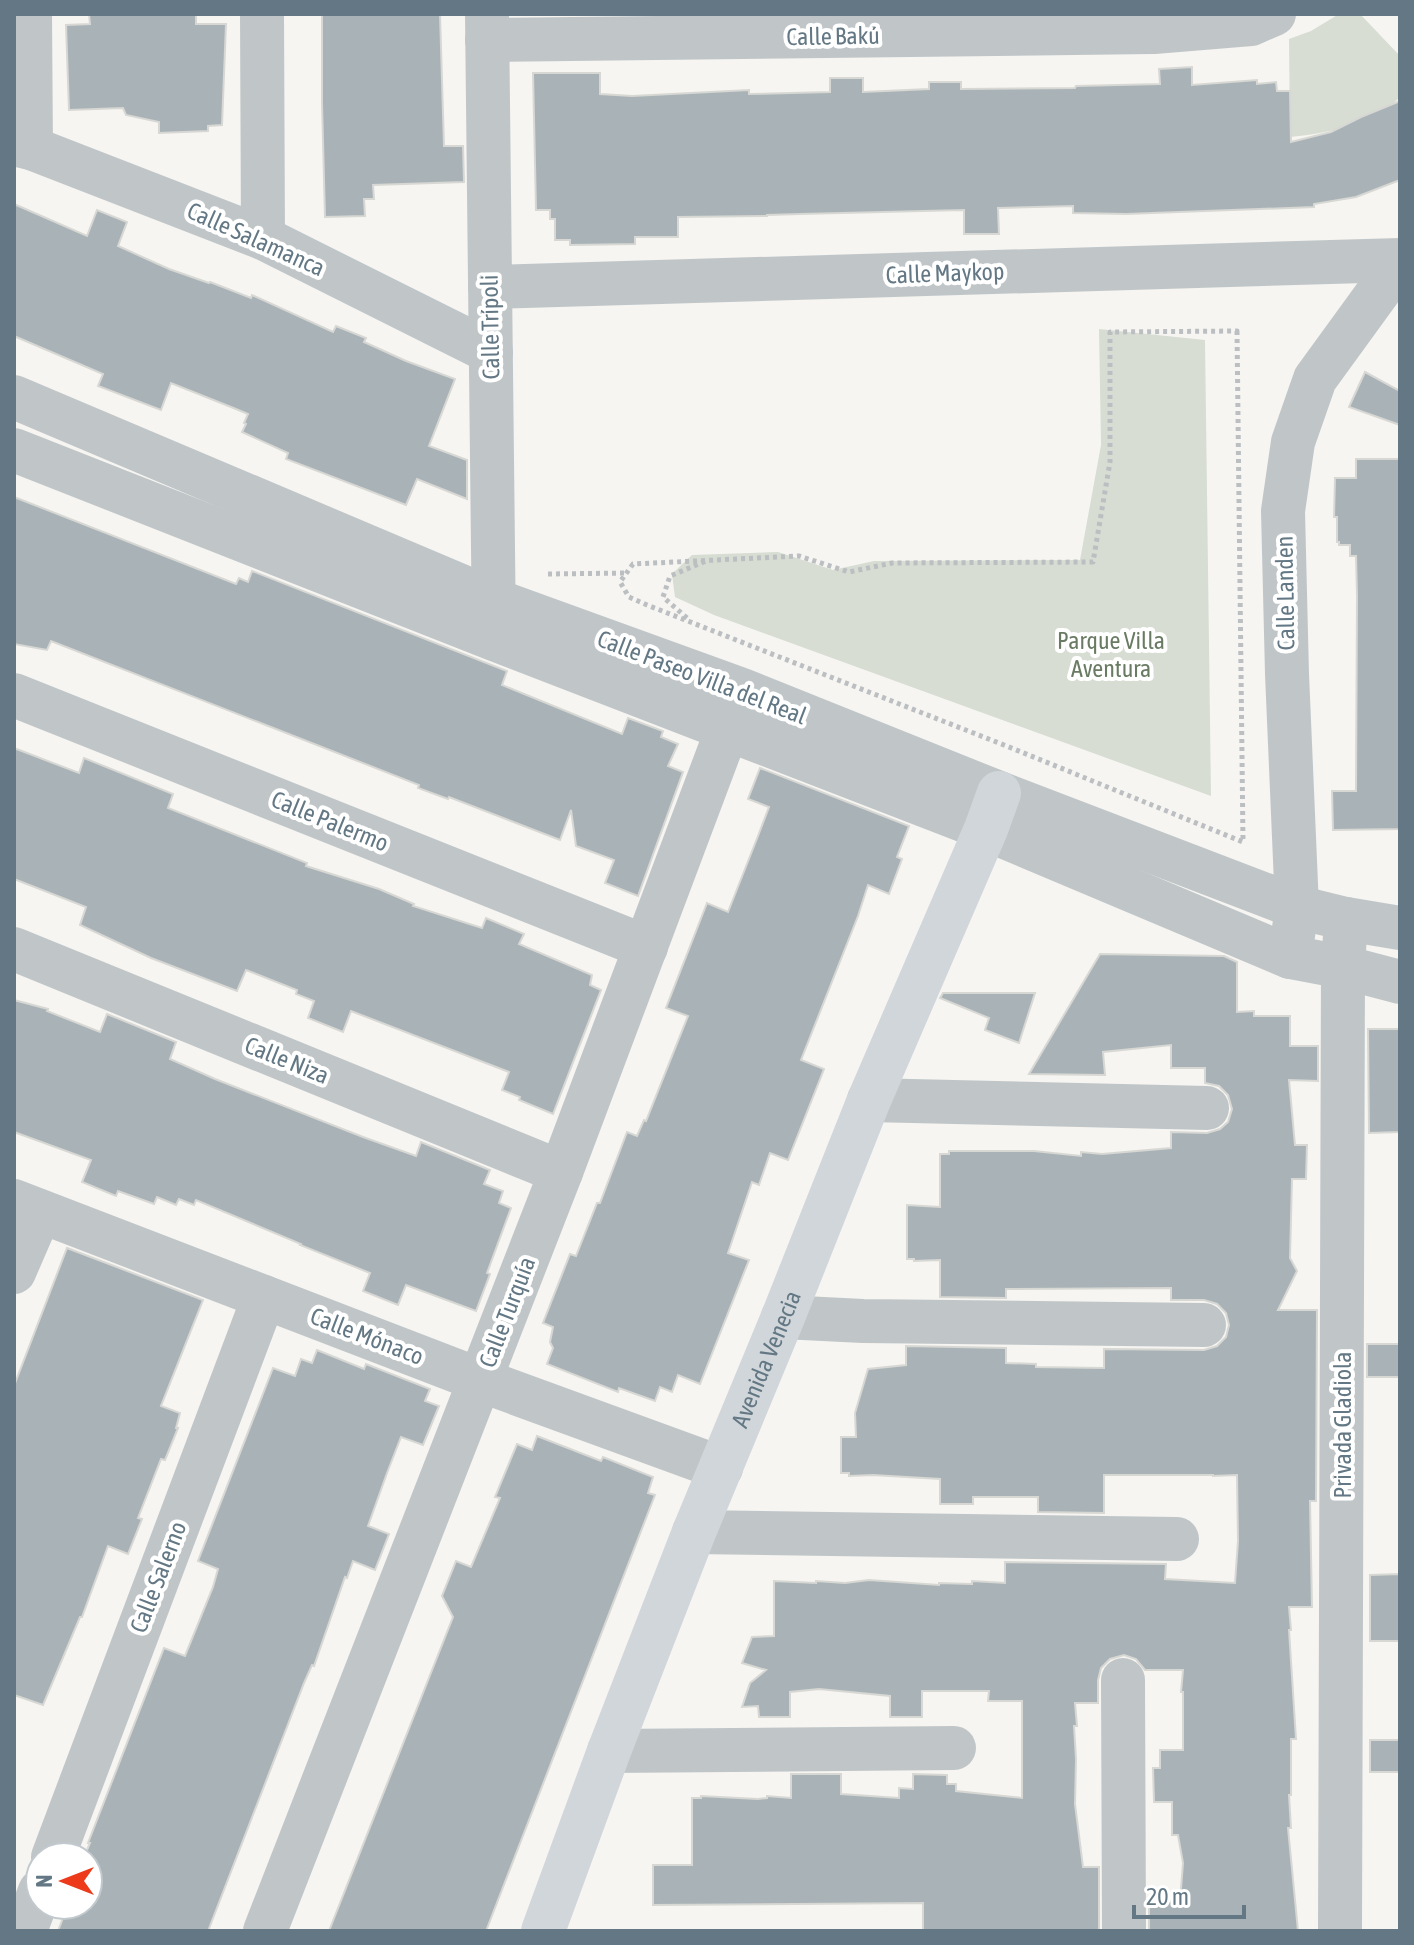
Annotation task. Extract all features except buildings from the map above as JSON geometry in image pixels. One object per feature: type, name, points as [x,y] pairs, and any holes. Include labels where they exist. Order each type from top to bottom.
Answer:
[{"type":"main road","name":"Avenida Venecia","points":[[543,1931],[694,1532],[869,1100],[992,811]]},
{"type":"street","points":[[22,146],[30,14]]},
{"type":"street","points":[[262,14],[263,238]]},
{"type":"street","name":"Calle Bakú","points":[[487,27],[1154,32],[1251,24],[1274,14]]},
{"type":"street","name":"Calle Trípoli","points":[[487,27],[494,605]]},
{"type":"street","name":"Calle Salamanca","points":[[22,146],[263,238],[491,352]]},
{"type":"street","name":"Calle Maykop","points":[[490,287],[1400,261]]},
{"type":"street","name":"Calle Landen","points":[[1290,957],[1297,907],[1283,511],[1293,442],[1315,379],[1400,261]]},
{"type":"street","name":"Calle Paseo Villa del Real","points":[[14,397],[735,710],[992,811],[1297,907],[1400,928]]},
{"type":"street","name":"Calle Paseo Villa del Real","points":[[14,450],[494,605]]},
{"type":"street","name":"Calle Palermo","points":[[14,695],[646,947]]},
{"type":"street","name":"Calle Turquía","points":[[265,1931],[561,1172],[735,710]]},
{"type":"street","name":"Calle Paseo Villa del Real","points":[[992,811],[1290,957],[1400,982]]},
{"type":"street","name":"Privada Gladiola","points":[[1340,1931],[1343,967],[1346,919]]},
{"type":"street","name":"Calle Niza","points":[[14,949],[561,1172]]},
{"type":"street","points":[[869,1100],[1207,1108]]},
{"type":"street","points":[[14,1272],[27,1207]]},
{"type":"street","name":"Calle Mónaco","points":[[27,1207],[480,1380],[721,1468]]},
{"type":"street","name":"Calle Salerno","points":[[59,1841],[264,1297]]},
{"type":"street","points":[[783,1317],[863,1321],[1204,1325]]},
{"type":"street","points":[[694,1532],[1177,1539]]},
{"type":"street","points":[[1123,1680],[1124,1931]]},
{"type":"street","points":[[609,1751],[954,1748]]},
{"type":"path","points":[[1237,331],[1243,842],[629,597],[620,582],[627,572],[633,564],[799,556],[849,572],[892,563],[1093,562],[1110,462],[1110,332],[1237,331]]},
{"type":"path","points":[[691,622],[663,597],[670,576],[711,560]]},
{"type":"path","points":[[494,605],[627,572]]},
{"type":"green space","points":[[1339,14],[1360,14],[1400,56],[1400,97],[1363,121],[1334,130],[1290,137],[1289,39],[1311,31]]},
{"type":"green space","name":"Parque Villa Aventura","points":[[1099,329],[1205,340],[1211,796],[714,615],[675,597],[672,574],[692,555],[778,552],[833,570],[874,561],[1080,560],[1101,445]]}]
